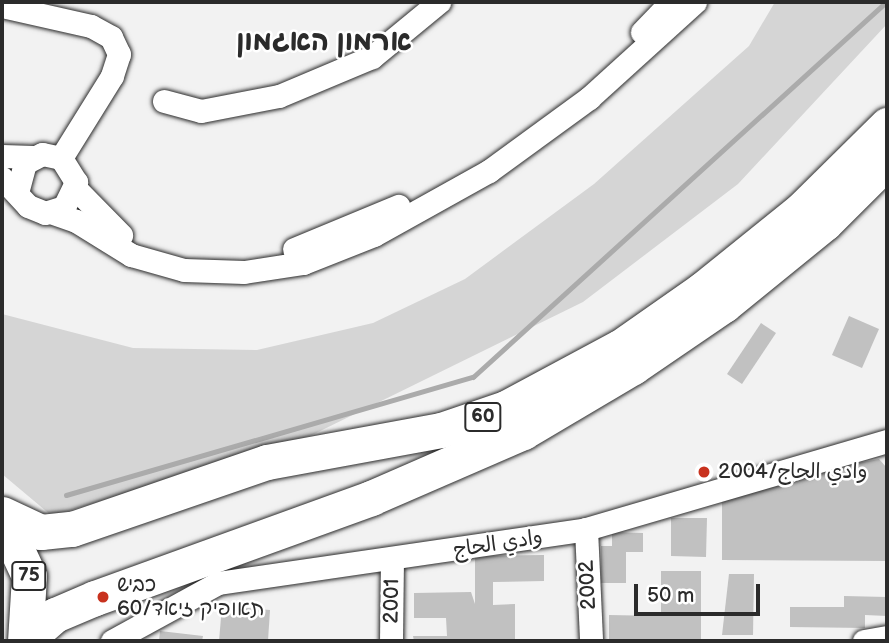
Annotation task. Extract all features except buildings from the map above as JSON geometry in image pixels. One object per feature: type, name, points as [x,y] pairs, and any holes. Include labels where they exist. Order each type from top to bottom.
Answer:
[{"type":"highway","name":"60","points":[[2,516],[41,532],[72,529],[267,462],[441,430],[506,408],[620,346],[702,289],[801,210],[887,125]]},
{"type":"highway","name":"60","points":[[25,640],[55,615],[95,598],[383,494],[523,432],[679,337],[851,199],[887,161]]},
{"type":"highway","points":[[851,199],[887,181]]},
{"type":"highway","name":"75","points":[[2,516],[29,576],[25,640]]},
{"type":"street","points":[[164,101],[201,111],[279,96],[372,57],[439,2]]},
{"type":"street","points":[[75,188],[104,223],[153,248],[245,258],[311,244],[388,211],[503,145],[579,89],[671,2]]},
{"type":"street","points":[[33,157],[10,184],[28,206],[76,221],[131,255],[184,270],[244,272],[303,263],[374,235],[489,171],[590,98],[695,2]]},
{"type":"street","points":[[2,6],[91,26],[111,37],[119,54],[112,76],[61,158]]},
{"type":"street","points":[[2,156],[61,158],[74,172],[75,188],[64,207],[50,212]]},
{"type":"street","name":"وادي الحاج","points":[[112,641],[218,583],[392,561],[586,530],[887,441]]},
{"type":"street","name":"2002","points":[[586,530],[591,641]]},
{"type":"street","name":"2001","points":[[391,641],[392,561]]},
{"type":"street","points":[[864,641],[887,637]]},
{"type":"shaded area","points":[[775,2],[887,2],[887,24],[738,184],[583,302],[312,435],[52,516],[2,474],[2,314],[133,348],[257,350],[373,323],[465,279],[594,184],[749,46]]},
{"type":"waterway","points":[[66,495],[473,377],[886,2]]},
{"type":"place","name":"وادي الحاج/2004","points":[[704,472]]},
{"type":"place","name":"כביש 60/תאופיק זיאד","points":[[103,597]]},
{"type":"district","name":"ארמון האגמון","points":[[324,42]]}]
